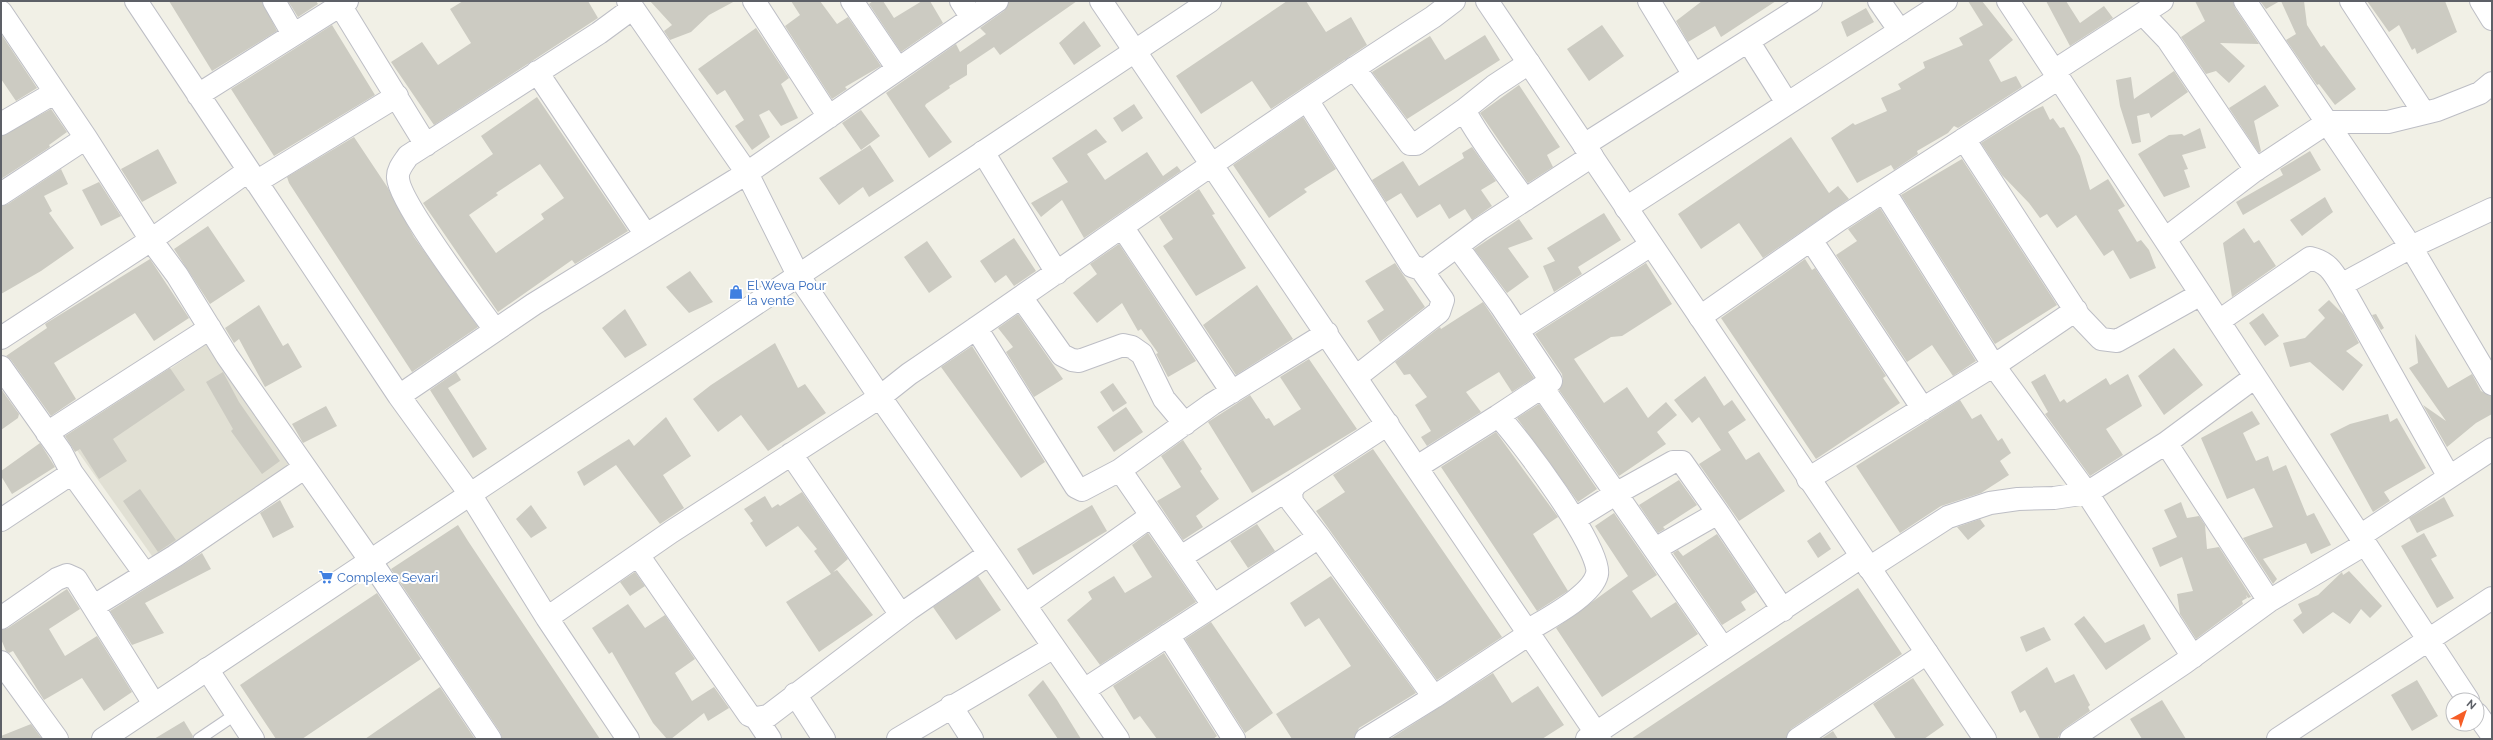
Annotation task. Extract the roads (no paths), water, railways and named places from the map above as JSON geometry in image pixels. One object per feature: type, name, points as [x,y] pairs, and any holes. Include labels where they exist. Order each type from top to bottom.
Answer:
[{"type":"street","points":[[136,1],[399,396],[470,494],[547,618],[628,739]]},
{"type":"street","points":[[274,1],[293,34]]},
{"type":"street","points":[[754,1],[829,116]]},
{"type":"street","points":[[852,1],[898,69]]},
{"type":"street","points":[[399,396],[495,330],[747,173],[898,69],[967,10],[997,1]]},
{"type":"street","points":[[1101,1],[1136,50],[1417,467],[1528,633],[1594,737],[1723,648],[1783,610],[1948,517],[1983,505],[2018,499],[2054,498],[2087,493],[2166,443],[2255,377]]},
{"type":"street","points":[[103,739],[126,732],[154,704],[1210,1]]},
{"type":"street","points":[[547,618],[638,555],[880,397],[909,374],[1123,228],[1212,163],[1354,68],[1434,17],[1454,1]]},
{"type":"street","points":[[1487,1],[1808,479],[1985,739]]},
{"type":"street","points":[[1649,1],[1694,74]]},
{"type":"street","points":[[1307,100],[1412,266],[1426,269],[1525,200],[1588,151],[1694,74],[1811,1]]},
{"type":"street","points":[[1879,1],[1900,31]]},
{"type":"street","points":[[1626,208],[1946,1]]},
{"type":"street","points":[[2008,1],[2463,692]]},
{"type":"street","points":[[1700,317],[1811,240],[1964,139],[2162,1]]},
{"type":"street","points":[[2245,1],[2411,247],[2492,384]]},
{"type":"street","points":[[2352,1],[2424,113]]},
{"type":"street","points":[[198,95],[343,3],[426,145]]},
{"type":"street","points":[[495,330],[424,229],[406,198],[398,178],[400,166],[408,156],[599,33],[631,4],[747,173],[798,276],[880,397],[1118,739]]},
{"type":"street","points":[[1,12],[54,93],[86,138],[151,240],[177,275],[210,328],[304,468],[370,560],[490,739]]},
{"type":"street","points":[[2143,14],[2168,40],[2256,170]]},
{"type":"street","points":[[1748,41],[1787,103]]},
{"type":"street","points":[[1354,68],[1410,144],[1416,144],[1464,110],[1494,86],[1529,63]]},
{"type":"street","points":[[537,72],[646,235]]},
{"type":"street","points":[[2165,239],[2256,170],[2328,122],[2388,122],[2424,113],[2480,93],[2492,83]]},
{"type":"street","points":[[1,124],[54,93]]},
{"type":"street","points":[[1,338],[252,176],[397,96]]},
{"type":"street","points":[[1464,110],[1478,137],[1486,145],[1525,200]]},
{"type":"street","points":[[1,194],[86,138]]},
{"type":"street","points":[[1964,139],[2076,310],[2091,330],[2101,339],[2117,341],[2201,294]]},
{"type":"street","points":[[983,152],[1057,273]]},
{"type":"street","points":[[1884,191],[1994,366],[2087,493],[2193,657]]},
{"type":"street","points":[[2341,285],[2411,247],[2489,217]]},
{"type":"street","points":[[1123,228],[1232,392]]},
{"type":"street","points":[[1811,240],[1923,409]]},
{"type":"street","points":[[1518,330],[1652,245]]},
{"type":"street","points":[[1417,467],[1550,381],[1518,330],[1457,246]]},
{"type":"street","points":[[2219,321],[2310,258],[2322,261],[2332,269],[2449,477]]},
{"type":"street","points":[[1356,377],[1418,330],[1442,308],[1443,300],[1421,269]]},
{"type":"street","points":[[1021,297],[1062,355],[1072,360],[1079,361],[1123,346],[1132,347],[1142,354],[1164,399],[1185,424]]},
{"type":"street","points":[[1808,479],[1994,366],[2076,310]]},
{"type":"street","points":[[47,433],[210,328]]},
{"type":"street","points":[[976,328],[1078,489],[1082,490],[1120,470],[1232,392],[1326,333]]},
{"type":"street","points":[[1,367],[47,433],[72,473],[145,574]]},
{"type":"street","points":[[1542,387],[1617,492],[1723,648]]},
{"type":"street","points":[[1366,739],[1434,697],[1579,597],[1590,586],[1597,574],[1598,565],[1575,519],[1498,416]]},
{"type":"street","points":[[1181,557],[1388,424]]},
{"type":"street","points":[[2166,443],[2269,601]]},
{"type":"street","points":[[2071,739],[2193,657],[2269,601],[2363,540],[2449,477],[2492,449]]},
{"type":"street","points":[[791,454],[901,614]]},
{"type":"street","points":[[1575,519],[1617,492],[1673,462],[1682,462],[1783,610]]},
{"type":"street","points":[[94,606],[175,556],[304,468]]},
{"type":"street","points":[[1120,470],[1213,605]]},
{"type":"street","points":[[1,520],[72,473]]},
{"type":"street","points":[[1296,484],[1291,492],[1292,502],[1320,537],[1434,697]]},
{"type":"street","points":[[1655,550],[1718,513]]},
{"type":"street","points":[[1025,605],[1151,516]]},
{"type":"street","points":[[1084,690],[1168,634],[1320,537]]},
{"type":"street","points":[[756,718],[768,716],[901,614],[989,554]]},
{"type":"street","points":[[638,555],[749,714],[756,718],[770,739]]},
{"type":"street","points":[[1,618],[57,579],[67,575],[76,579],[154,704]]},
{"type":"street","points":[[2278,739],[2492,598]]},
{"type":"street","points":[[1168,634],[1234,739]]},
{"type":"street","points":[[898,739],[951,706],[1054,647]]},
{"type":"street","points":[[1803,738],[1927,653]]},
{"type":"street","points":[[207,669],[253,739]]},
{"type":"street","points":[[4,671],[58,739]]},
{"type":"street","points":[[796,694],[824,739]]},
{"type":"street","points":[[951,706],[972,739]]},
{"type":"lane","points":[[199,739],[236,714]]},
{"type":"place","name":"El Weva Pour la vente","points":[[736,292]]},
{"type":"place","name":"Complexe Sevari","points":[[326,577]]}]
